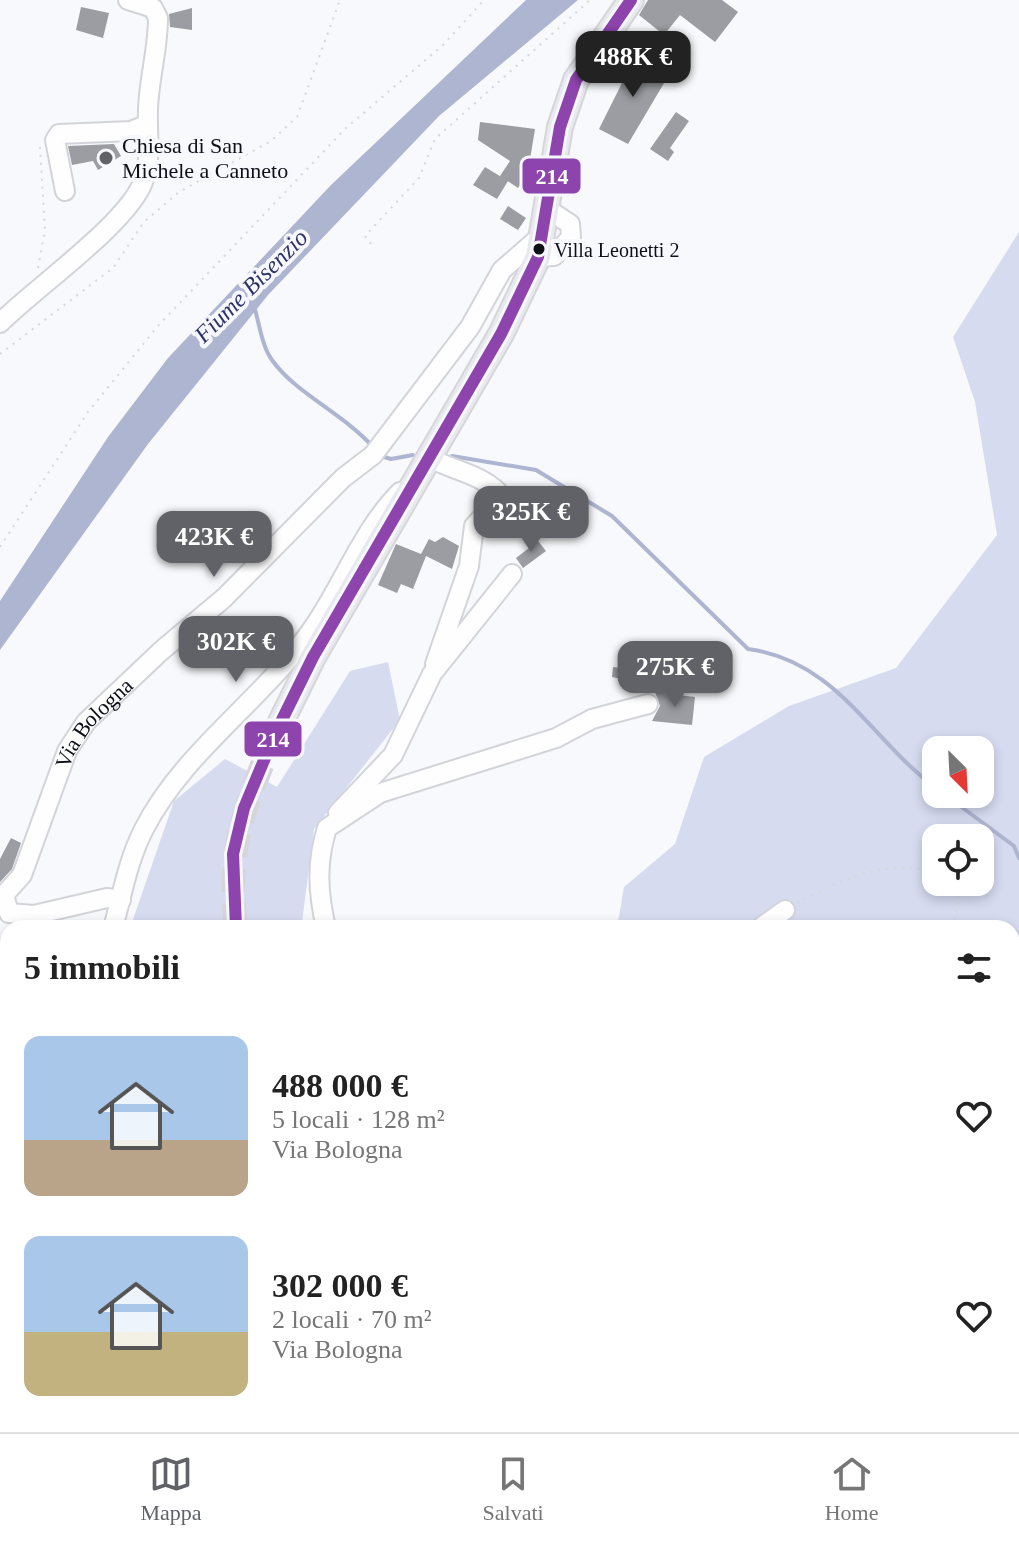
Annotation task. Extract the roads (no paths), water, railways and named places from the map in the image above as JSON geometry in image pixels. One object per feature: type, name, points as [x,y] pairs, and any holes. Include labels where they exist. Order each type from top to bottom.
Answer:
[{"type":"main road","points":[[275,734],[313,657],[501,334],[540,246],[560,127],[576,80],[631,0]]},
{"type":"street","points":[[0,323],[35,289],[102,234],[142,185],[149,161],[148,124],[158,18],[153,8],[128,0]]},
{"type":"street","points":[[65,191],[55,140],[59,134],[131,131],[148,124]]},
{"type":"street","name":"Via Bologna","points":[[121,900],[107,898],[34,915],[9,913],[4,895],[22,875],[75,736],[126,682],[224,598],[343,478],[373,455],[470,327],[502,270],[540,246]]},
{"type":"street","points":[[115,920],[142,832],[164,797],[297,650],[382,514],[424,465],[484,479],[497,491],[497,501],[474,526],[469,566],[432,674],[393,755],[346,802],[327,828],[319,853],[318,894],[324,920]]},
{"type":"street","points":[[432,674],[512,574]]},
{"type":"street","points":[[327,828],[380,793],[556,738],[592,719],[648,704]]},
{"type":"street","points":[[771,920],[785,910]]},
{"type":"water","name":"Fiume Bisenzio","points":[[526,0],[578,0],[439,116],[268,295],[148,444],[0,650],[0,601],[108,437],[168,358],[331,185]]},
{"type":"waterway","name":"Fiume Bisenzio","points":[[254,306],[266,348],[282,372],[373,447]]},
{"type":"waterway","points":[[381,456],[391,459],[413,455]]},
{"type":"waterway","points":[[452,456],[536,470],[612,516],[748,649],[779,656],[806,669],[851,705],[922,776]]},
{"type":"waterway","points":[[963,808],[1014,846],[1019,858]]},
{"type":"tunnel","points":[[235,920],[234,874],[240,828],[275,734]]},
{"type":"place","name":"Chiesa di San Michele a Canneto","points":[[106,158]]},
{"type":"place","name":"Villa Leonetti 2","points":[[539,249]]}]
